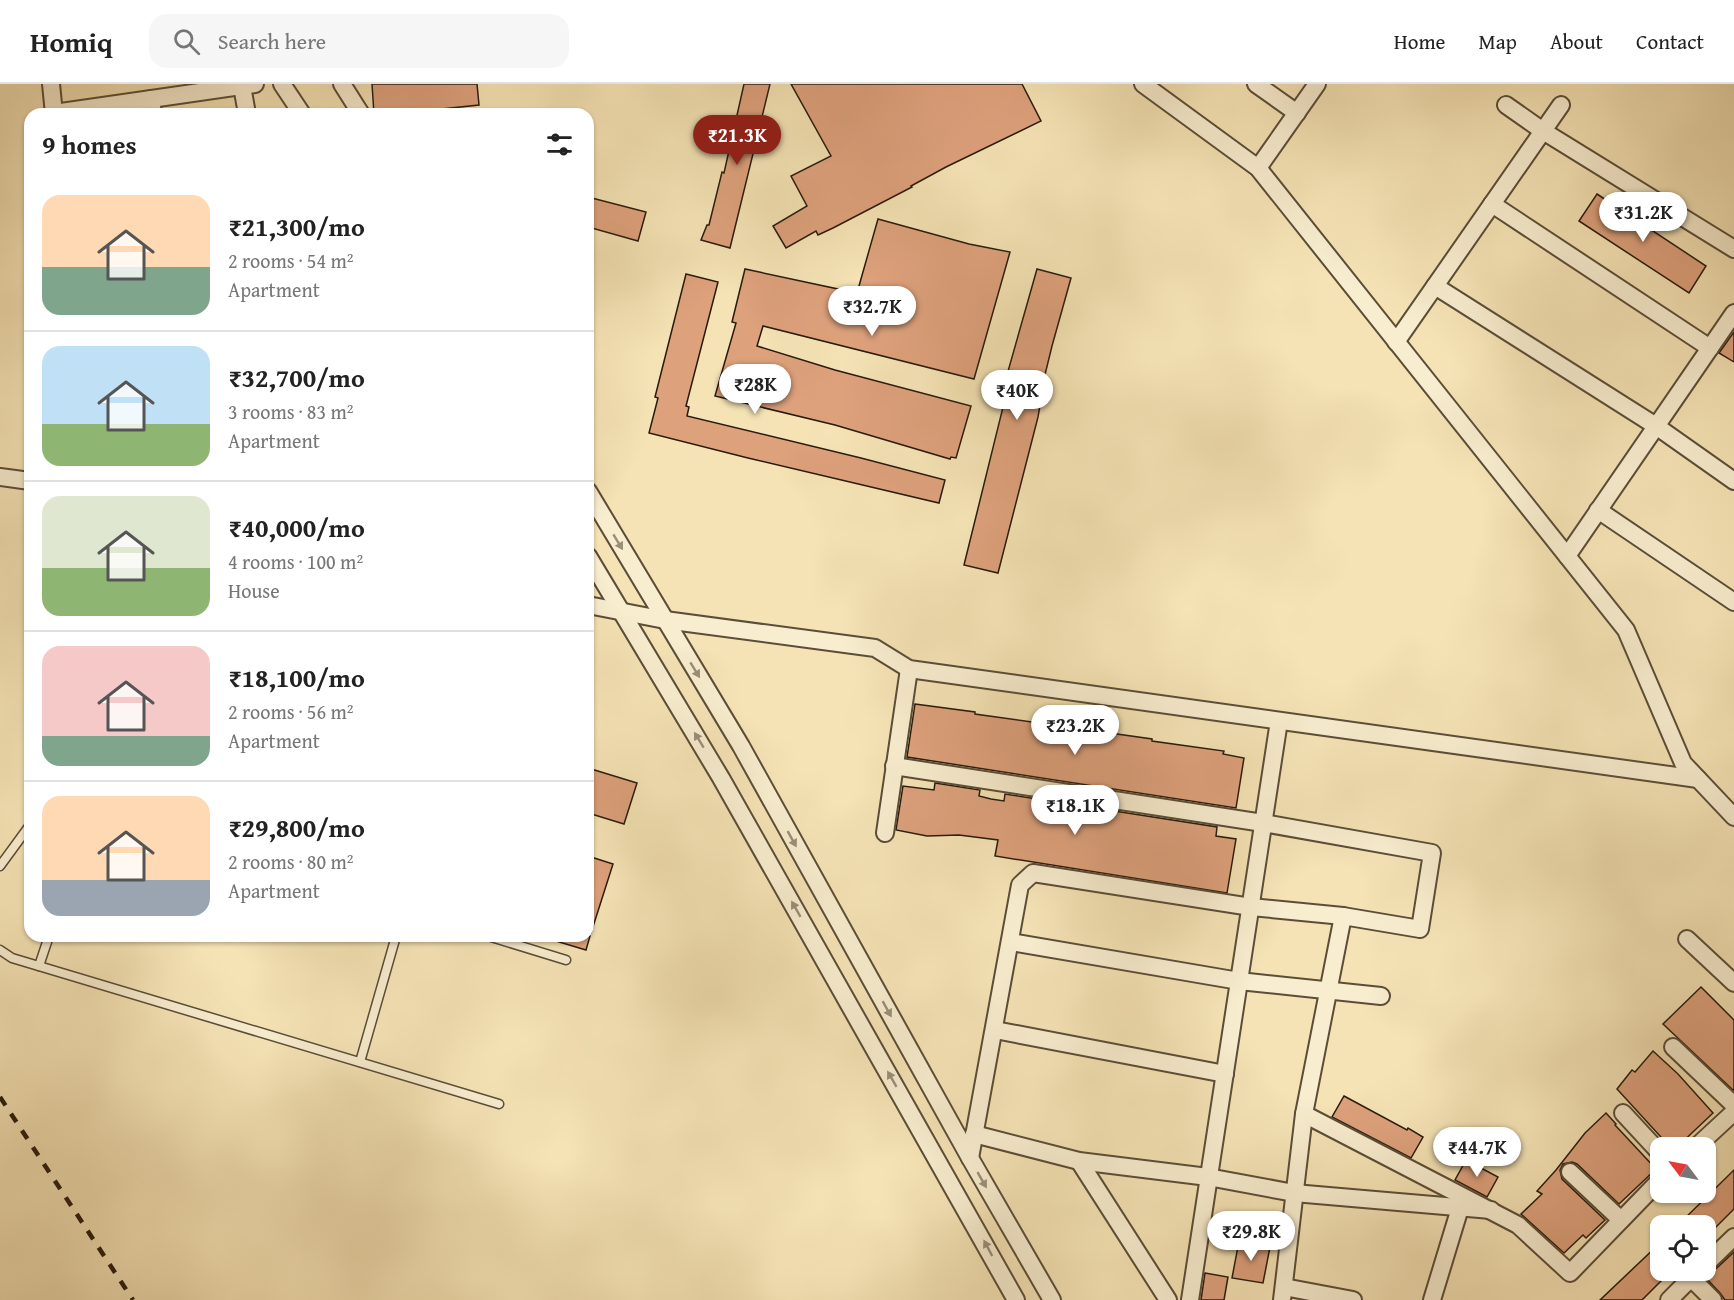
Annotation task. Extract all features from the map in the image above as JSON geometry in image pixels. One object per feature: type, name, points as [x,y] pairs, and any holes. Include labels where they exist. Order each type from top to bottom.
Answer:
[{"type":"street","points":[[51,84],[53,108]]},
{"type":"street","points":[[282,84],[298,108]]},
{"type":"street","points":[[342,84],[357,108]]},
{"type":"street","points":[[1143,84],[1258,168],[1626,630],[1683,763],[1734,817]]},
{"type":"street","points":[[1256,84],[1297,113]]},
{"type":"street","points":[[1258,168],[1317,84]]},
{"type":"street","points":[[124,108],[152,106],[249,85],[247,108]]},
{"type":"street","points":[[1506,105],[1543,131],[1734,249]]},
{"type":"street","points":[[1396,342],[1561,105]]},
{"type":"street","points":[[1492,204],[1710,348]]},
{"type":"street","points":[[1435,286],[1732,476]]},
{"type":"street","points":[[1567,556],[1734,313]]},
{"type":"street","points":[[0,477],[24,480]]},
{"type":"street","points":[[594,501],[741,747],[970,1158],[1052,1300]]},
{"type":"street","points":[[1598,510],[1734,602]]},
{"type":"street","points":[[594,566],[721,778],[1016,1300]]},
{"type":"street","points":[[594,605],[665,620],[875,648],[909,669],[1698,779]]},
{"type":"street","points":[[885,833],[909,669]]},
{"type":"street","points":[[1190,1300],[1279,721]]},
{"type":"street","points":[[894,766],[1263,823],[1432,853],[1420,929],[1343,916],[1251,907],[1033,873],[1020,885],[970,1158]]},
{"type":"street","points":[[1343,916],[1304,1114],[1283,1294],[1353,1300]]},
{"type":"street","points":[[1687,939],[1734,983]]},
{"type":"street","points":[[1011,942],[1239,981],[1381,996]]},
{"type":"street","points":[[994,1030],[1225,1074]]},
{"type":"street","points":[[1673,1047],[1734,1105]]},
{"type":"street","points":[[1707,1137],[1734,1112]]},
{"type":"street","points":[[1623,1113],[1650,1142]]},
{"type":"street","points":[[1304,1114],[1518,1225],[1570,1273],[1650,1190]]},
{"type":"street","points":[[974,1134],[1079,1161],[1208,1177],[1294,1193],[1491,1210]]},
{"type":"street","points":[[1079,1161],[1168,1300]]},
{"type":"street","points":[[1570,1172],[1621,1220]]},
{"type":"street","points":[[1432,1300],[1460,1208]]},
{"type":"street","points":[[1716,1254],[1734,1237]]},
{"type":"street","points":[[1669,1300],[1688,1281]]},
{"type":"street","points":[[1700,1281],[1713,1300]]},
{"type":"lane","points":[[0,866],[24,833]]},
{"type":"lane","points":[[39,966],[47,942]]},
{"type":"lane","points":[[360,1062],[394,942]]},
{"type":"lane","points":[[508,942],[566,960]]},
{"type":"lane","points":[[0,950],[12,958],[500,1104]]},
{"type":"building","points":[[372,84],[477,84],[479,105],[451,108],[374,108]]},
{"type":"building","points":[[744,84],[770,84],[730,248],[701,240],[709,225],[722,172],[724,173]]},
{"type":"building","points":[[791,84],[1022,84],[1041,121],[946,167],[833,228],[818,235],[816,231],[786,248],[773,226],[807,206],[791,176],[831,156]]},
{"type":"building","points":[[1597,194],[1706,266],[1689,293],[1579,221]]},
{"type":"building","points":[[594,199],[646,212],[638,241],[594,229]]},
{"type":"building","points":[[878,219],[969,244],[1010,252],[974,379],[763,326],[757,346],[835,370],[971,406],[956,458],[951,457],[950,459],[835,425],[715,396],[736,323],[732,322],[745,269],[857,293]]},
{"type":"building","points":[[1037,269],[1071,278],[1052,346],[1039,399],[1041,400],[1038,417],[998,573],[964,565],[1007,391],[1003,389]]},
{"type":"building","points":[[686,274],[718,282],[686,406],[689,407],[687,416],[945,480],[939,503],[649,433],[658,398],[655,397]]},
{"type":"building","points":[[1734,332],[1734,362],[1719,353]]},
{"type":"building","points":[[915,704],[1224,751],[1223,754],[1244,758],[1236,808],[907,757]]},
{"type":"building","points":[[594,770],[637,783],[624,824],[594,815]]},
{"type":"building","points":[[935,783],[980,790],[979,796],[991,799],[1004,801],[1005,794],[1217,827],[1216,836],[1236,839],[1227,893],[995,856],[998,840],[959,835],[927,836],[896,830],[903,786],[934,790]]},
{"type":"building","points":[[594,858],[613,864],[594,924]]},
{"type":"building","points":[[559,942],[588,942],[586,950]]},
{"type":"building","points":[[1701,987],[1734,1020],[1734,1091],[1663,1024]]},
{"type":"building","points":[[1653,1051],[1678,1074],[1713,1113],[1688,1137],[1661,1137],[1617,1089],[1632,1070],[1635,1072]]},
{"type":"building","points":[[1344,1096],[1423,1137],[1411,1158],[1332,1117]]},
{"type":"building","points":[[1606,1113],[1650,1163],[1650,1175],[1619,1204],[1577,1164],[1572,1162],[1563,1164],[1560,1170],[1562,1179],[1605,1220],[1586,1238],[1583,1235],[1564,1253],[1521,1214],[1542,1194],[1537,1191],[1585,1133]]},
{"type":"building","points":[[1466,1160],[1498,1177],[1487,1197],[1455,1180]]},
{"type":"building","points":[[1734,1170],[1734,1209],[1716,1227],[1716,1215],[1688,1215],[1700,1203],[1716,1203],[1716,1188]]},
{"type":"building","points":[[1213,1221],[1237,1225],[1234,1242],[1210,1238]]},
{"type":"building","points":[[1239,1241],[1270,1247],[1263,1283],[1232,1278]]},
{"type":"building","points":[[1650,1252],[1650,1281],[1661,1281],[1642,1300],[1600,1300]]},
{"type":"building","points":[[1734,1252],[1734,1300],[1725,1300],[1709,1281],[1716,1281],[1716,1269]]},
{"type":"building","points":[[1205,1273],[1228,1277],[1224,1300],[1201,1300]]},
{"type":"railway","points":[[0,1097],[133,1300]]}]
